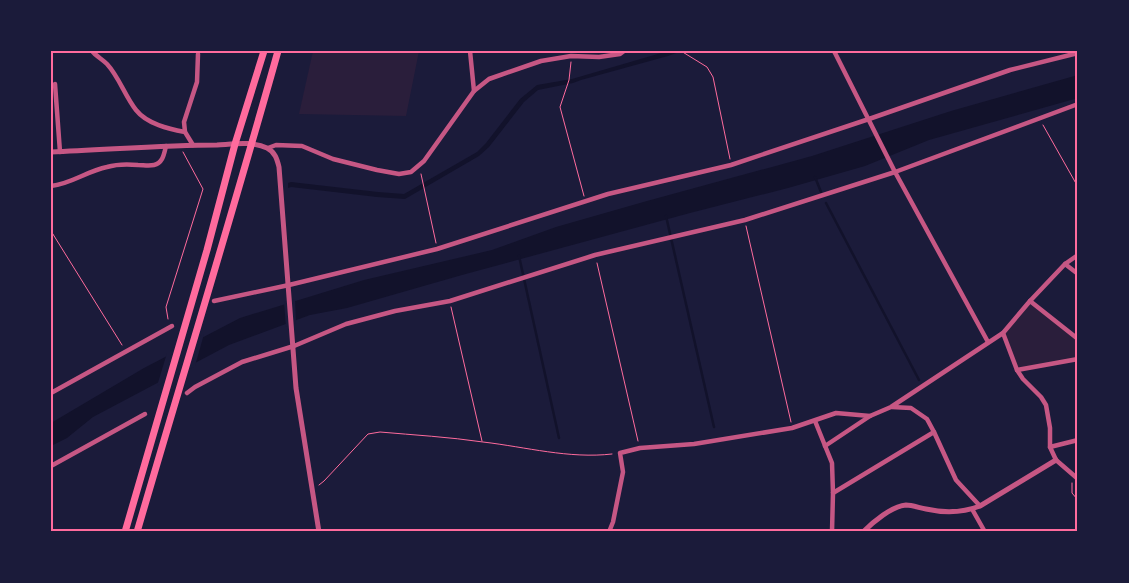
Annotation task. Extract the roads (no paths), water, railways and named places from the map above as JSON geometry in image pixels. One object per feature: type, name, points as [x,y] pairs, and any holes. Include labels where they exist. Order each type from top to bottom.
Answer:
[{"type":"main road","points":[[125,532],[183,333],[235,144],[264,51]]},
{"type":"main road","points":[[137,532],[278,51]]},
{"type":"street","points":[[92,51],[113,72],[137,112],[163,127],[185,132]]},
{"type":"street","points":[[470,51],[474,91]]},
{"type":"street","points":[[268,148],[276,146],[302,146],[333,159],[377,170],[399,174],[411,172],[424,161],[474,91],[489,79],[541,61],[571,56],[599,57],[620,54],[624,51]]},
{"type":"street","points":[[834,51],[896,172],[988,342]]},
{"type":"street","points":[[214,302],[289,288],[437,249],[608,194],[731,164],[1010,70],[1078,53]]},
{"type":"street","points":[[193,145],[185,132],[184,122],[197,82],[198,54]]},
{"type":"street","points":[[55,84],[60,152]]},
{"type":"street","points":[[187,393],[242,362],[346,324],[395,311],[450,301],[595,255],[745,220],[896,172],[1078,104]]},
{"type":"street","points":[[51,152],[252,144],[268,148],[274,153],[279,166],[296,388],[319,532]]},
{"type":"street","points":[[51,186],[74,180],[89,172],[108,166],[124,164],[154,165],[162,159],[166,146]]},
{"type":"street","points":[[825,446],[870,416],[891,407],[1003,333],[1065,264],[1078,255]]},
{"type":"street","points":[[1065,264],[1078,274]]},
{"type":"street","points":[[1030,301],[1078,339]]},
{"type":"street","points":[[51,393],[171,327]]},
{"type":"street","points":[[1003,333],[1017,370],[1046,405],[1050,428],[1050,447],[1056,460],[1078,479]]},
{"type":"street","points":[[1017,370],[1078,359]]},
{"type":"street","points":[[891,407],[911,408],[927,419],[956,480],[980,506]]},
{"type":"street","points":[[609,532],[613,522],[623,472],[620,453],[640,448],[694,444],[792,428],[836,413],[870,416]]},
{"type":"street","points":[[51,466],[145,414]]},
{"type":"street","points":[[815,421],[832,463],[832,532]]},
{"type":"street","points":[[833,493],[934,432]]},
{"type":"street","points":[[1050,447],[1078,440]]},
{"type":"street","points":[[863,532],[874,521],[889,511],[906,505],[943,512],[972,509],[1056,460]]},
{"type":"street","points":[[972,509],[985,532]]},
{"type":"waterway","points":[[815,177],[821,192]]},
{"type":"waterway","points":[[826,203],[919,380]]},
{"type":"waterway","points":[[666,216],[714,427]]},
{"type":"waterway","points":[[519,256],[559,438]]}]
